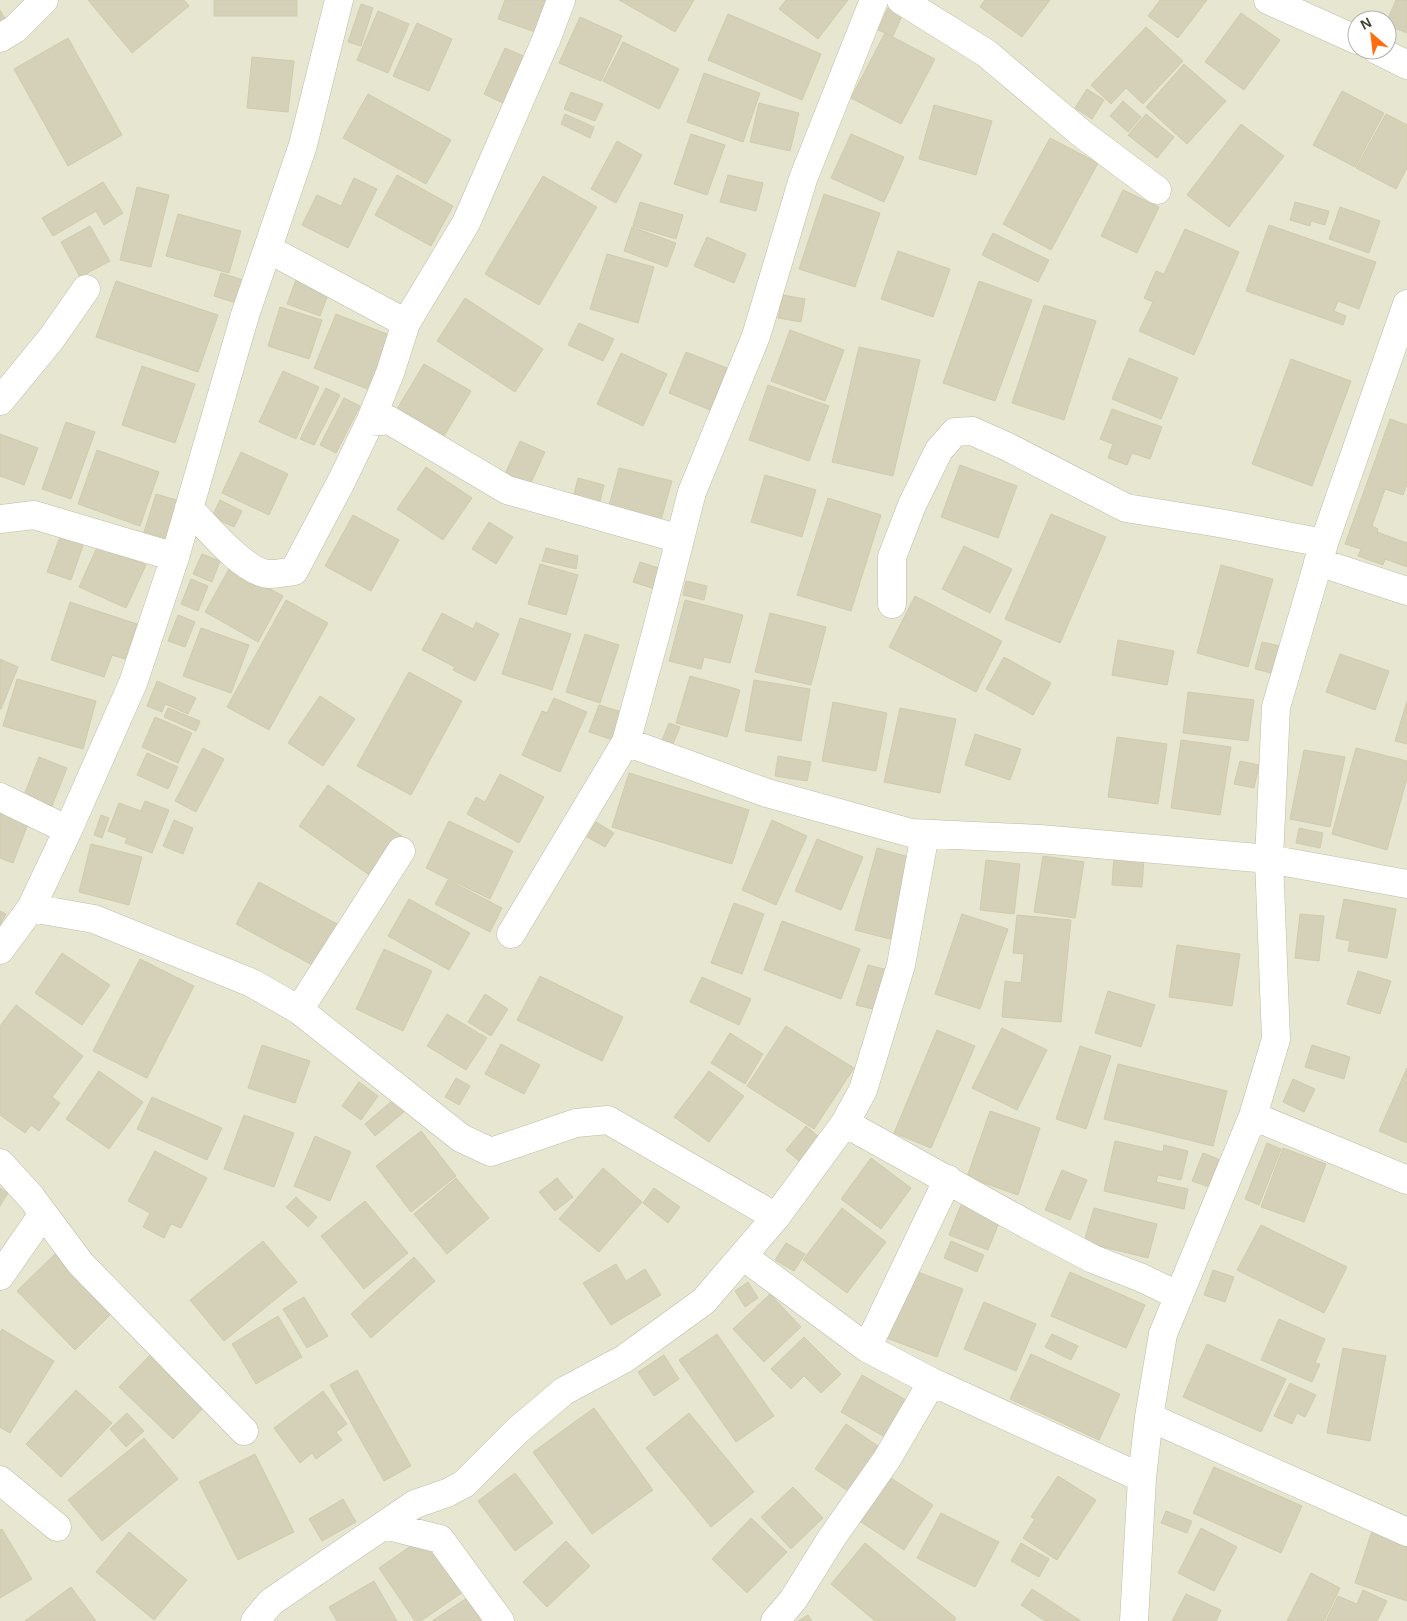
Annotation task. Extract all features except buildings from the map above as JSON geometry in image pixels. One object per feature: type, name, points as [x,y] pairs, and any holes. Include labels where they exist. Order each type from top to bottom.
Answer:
[{"type":"street","points":[[0,38],[15,29],[44,0]]},
{"type":"street","points":[[0,950],[31,908],[68,830],[133,682],[175,558],[245,315],[303,145],[339,0]]},
{"type":"street","points":[[189,508],[228,549],[252,568],[269,575],[294,571],[370,422],[390,373],[406,322],[466,223],[546,40],[561,0]]},
{"type":"street","points":[[511,934],[626,742],[692,492],[756,336],[804,179],[874,0]]},
{"type":"street","points":[[901,0],[986,53],[1081,133],[1157,190]]},
{"type":"street","points":[[1268,0],[1347,36]]},
{"type":"street","points":[[268,249],[406,322]]},
{"type":"street","points":[[0,401],[51,339],[86,289]]},
{"type":"street","points":[[1134,1621],[1142,1478],[1149,1417],[1163,1334],[1253,1116],[1276,1039],[1269,858],[1276,707],[1321,552],[1407,304]]},
{"type":"street","points":[[370,422],[388,420],[506,490],[680,539]]},
{"type":"street","points":[[892,604],[892,557],[912,505],[939,450],[955,432],[972,431],[1008,447],[1126,508],[1228,524],[1321,552],[1407,591]]},
{"type":"street","points":[[0,519],[34,515],[175,558]]},
{"type":"street","points":[[626,742],[767,793],[911,833],[1040,839],[1269,858],[1407,884]]},
{"type":"street","points":[[0,797],[68,830]]},
{"type":"street","points":[[255,1621],[272,1602],[415,1504],[447,1493],[464,1484],[518,1430],[564,1391],[624,1359],[704,1301],[743,1256],[776,1217],[845,1123],[863,1090],[902,965],[925,834]]},
{"type":"street","points":[[299,1010],[401,851]]},
{"type":"street","points":[[31,908],[94,919],[252,983],[299,1010],[461,1138],[491,1152],[576,1123],[608,1120],[776,1217]]},
{"type":"street","points":[[1253,1116],[1407,1180]]},
{"type":"street","points":[[845,1123],[1093,1259],[1142,1278],[1179,1296]]},
{"type":"street","points":[[0,1163],[31,1197],[81,1264],[244,1431]]},
{"type":"street","points":[[867,1348],[948,1179]]},
{"type":"street","points":[[0,1276],[43,1214]]},
{"type":"street","points":[[743,1256],[867,1348],[932,1382],[1142,1478]]},
{"type":"street","points":[[775,1621],[793,1600],[831,1539],[887,1460],[932,1382]]},
{"type":"street","points":[[1149,1417],[1407,1532]]},
{"type":"street","points":[[0,1480],[57,1527]]},
{"type":"street","points":[[440,1539],[447,1493]]},
{"type":"street","points":[[384,1525],[440,1539],[500,1621]]},
{"type":"shaded area","points":[[0,0],[1407,0],[1407,1621],[0,1621]]}]
